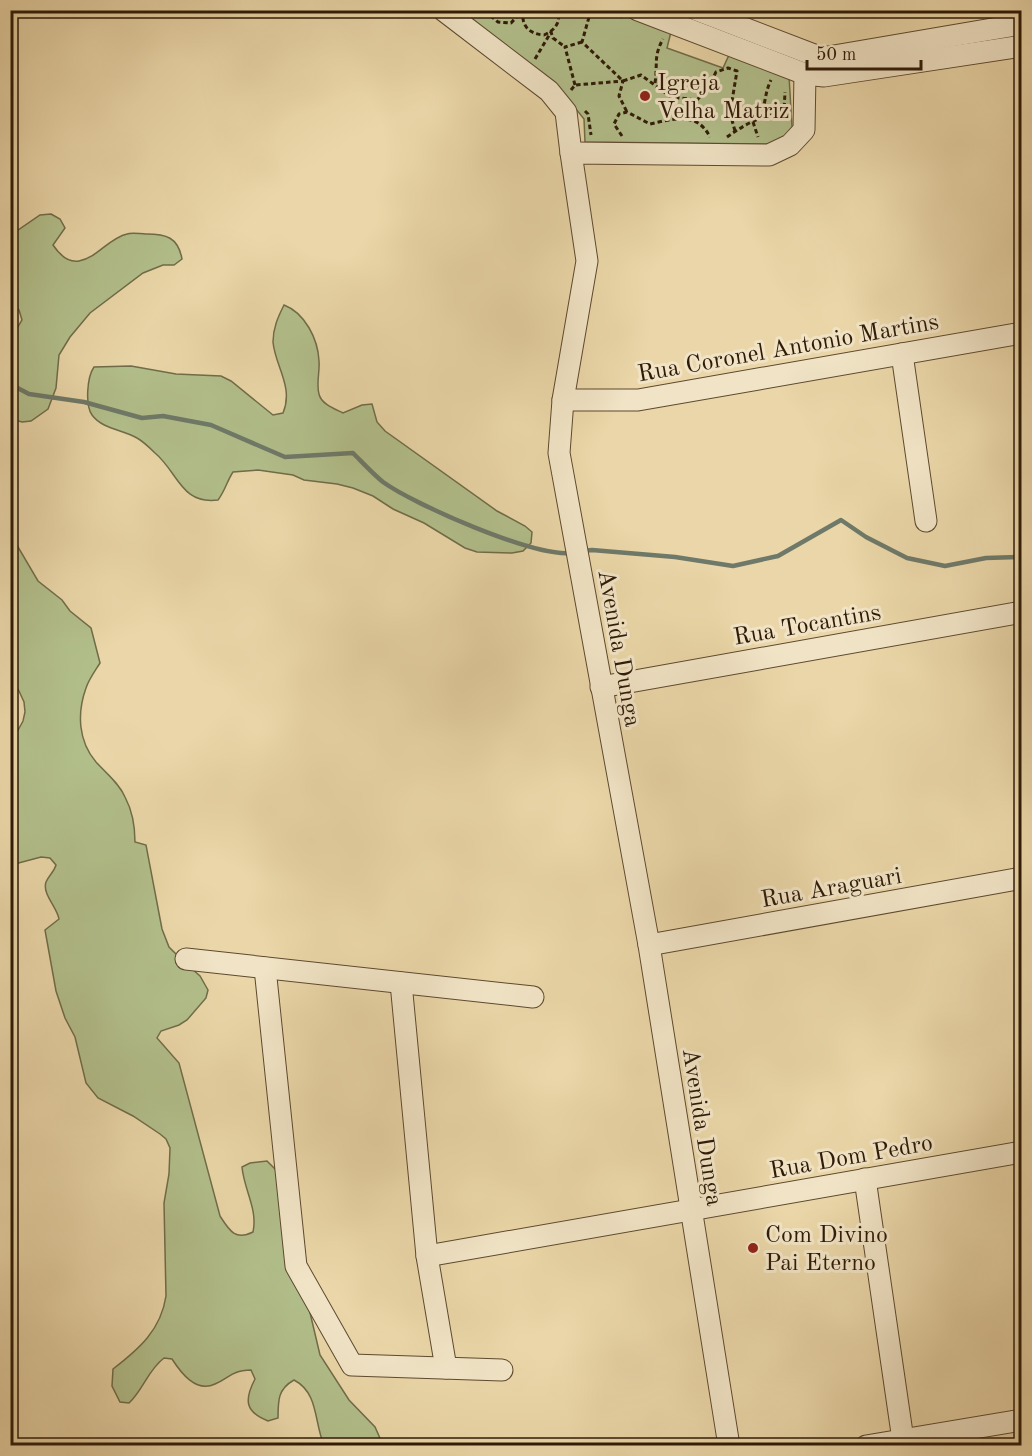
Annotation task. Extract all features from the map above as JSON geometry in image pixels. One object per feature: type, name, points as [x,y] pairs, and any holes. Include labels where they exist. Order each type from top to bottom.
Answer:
[{"type":"street","name":"Avenida Dunga","points":[[443,10],[549,91],[566,112],[587,261],[563,400],[559,453],[649,945],[729,1446]]},
{"type":"street","points":[[697,10],[817,69],[1022,24]]},
{"type":"street","points":[[631,14],[817,69],[1022,46]]},
{"type":"street","points":[[571,153],[769,155],[790,145],[804,130],[817,69]]},
{"type":"street","name":"Rua Coronel Antonio Martins","points":[[563,400],[638,400],[1022,333]]},
{"type":"street","points":[[902,354],[926,521]]},
{"type":"street","name":"Rua Tocantins","points":[[602,687],[1022,612]]},
{"type":"street","name":"Rua Araguari","points":[[649,945],[1022,878]]},
{"type":"street","points":[[186,959],[532,997]]},
{"type":"street","points":[[265,968],[296,1266],[352,1365],[502,1370]]},
{"type":"street","points":[[401,983],[427,1257],[446,1368]]},
{"type":"street","name":"Rua Dom Pedro","points":[[427,1257],[1022,1152]]},
{"type":"street","points":[[865,1179],[903,1440]]},
{"type":"street","points":[[866,1446],[903,1440],[935,1440],[1022,1420]]},
{"type":"path","points":[[487,10],[487,13],[498,22],[511,23],[523,10]]},
{"type":"path","points":[[523,10],[522,19],[530,32],[544,35],[550,32]]},
{"type":"path","points":[[530,68],[550,32],[559,22],[558,10]]},
{"type":"path","points":[[582,42],[591,10]]},
{"type":"path","points":[[604,10],[631,14]]},
{"type":"path","points":[[550,32],[553,38],[565,47],[575,85],[569,94]]},
{"type":"path","points":[[655,83],[655,59],[664,38]]},
{"type":"path","points":[[565,47],[582,42]]},
{"type":"path","points":[[582,42],[623,81]]},
{"type":"path","points":[[575,85],[623,81],[641,75],[655,83],[671,97],[697,100],[708,88],[716,72],[728,68],[737,71],[730,113],[735,132]]},
{"type":"path","points":[[761,118],[765,106],[765,92],[773,75]]},
{"type":"path","points":[[623,81],[619,96],[627,112],[650,124],[679,118],[692,120],[707,130],[711,139]]},
{"type":"path","points":[[702,139],[726,139],[743,125],[770,113],[784,112],[785,92]]},
{"type":"path","points":[[730,113],[738,106],[761,118]]},
{"type":"path","points":[[581,107],[588,114],[591,135],[601,136]]},
{"type":"path","points":[[612,137],[622,138],[614,124],[619,114],[627,112]]},
{"type":"green space","points":[[456,11],[611,11],[671,32],[667,48],[723,68],[729,55],[789,76],[792,127],[783,139],[768,144],[585,142],[584,119],[560,89]]},
{"type":"green space","points":[[51,214],[60,219],[65,228],[53,245],[61,255],[71,261],[79,261],[92,256],[114,239],[129,233],[170,238],[178,246],[182,259],[174,265],[163,265],[143,273],[90,313],[70,337],[59,355],[56,388],[48,409],[31,421],[22,422],[11,419],[11,334],[22,320],[19,310],[11,303],[11,235],[40,215]]},
{"type":"green space","points":[[284,305],[304,320],[313,336],[318,353],[318,390],[322,401],[343,413],[362,405],[372,404],[377,422],[385,431],[497,511],[525,526],[532,532],[531,543],[523,551],[512,553],[477,552],[465,548],[373,496],[353,488],[258,470],[233,472],[218,500],[206,500],[188,492],[163,461],[140,440],[101,423],[92,415],[88,405],[88,391],[94,367],[131,366],[176,374],[221,376],[231,381],[273,415],[283,413],[286,403],[285,385],[273,342],[276,323]]},
{"type":"green space","points":[[10,524],[18,547],[38,581],[91,628],[100,663],[83,697],[80,717],[83,736],[90,754],[116,783],[125,797],[133,820],[135,842],[146,845],[162,929],[169,947],[200,976],[208,990],[206,998],[187,1020],[161,1031],[157,1038],[179,1063],[220,1216],[230,1230],[237,1235],[253,1232],[254,1215],[242,1167],[250,1163],[267,1161],[275,1169],[285,1183],[320,1355],[349,1400],[375,1427],[383,1445],[324,1445],[312,1400],[302,1386],[294,1380],[282,1391],[278,1418],[268,1421],[260,1417],[251,1409],[248,1399],[255,1379],[251,1370],[235,1373],[215,1384],[202,1386],[190,1380],[172,1359],[164,1358],[129,1403],[120,1402],[112,1386],[113,1369],[132,1354],[154,1329],[166,1296],[164,1203],[169,1174],[170,1148],[166,1139],[160,1134],[133,1116],[98,1098],[86,1083],[75,1037],[65,1018],[56,991],[45,930],[59,919],[45,887],[56,865],[50,858],[41,857],[11,865],[11,743],[23,721],[25,712],[24,702],[11,678]]},
{"type":"waterway","points":[[10,384],[29,394],[84,402],[142,418],[163,416],[211,425],[285,457],[353,453],[383,482],[447,516],[531,547],[571,553]]},
{"type":"waterway","points":[[582,551],[675,557],[733,566],[778,556],[841,520],[866,537],[907,558],[945,566],[986,558],[1022,557]]},
{"type":"place","name":"Igreja Velha Matriz","points":[[645,96]]},
{"type":"place","name":"Com Divino Pai Eterno","points":[[753,1248]]}]
